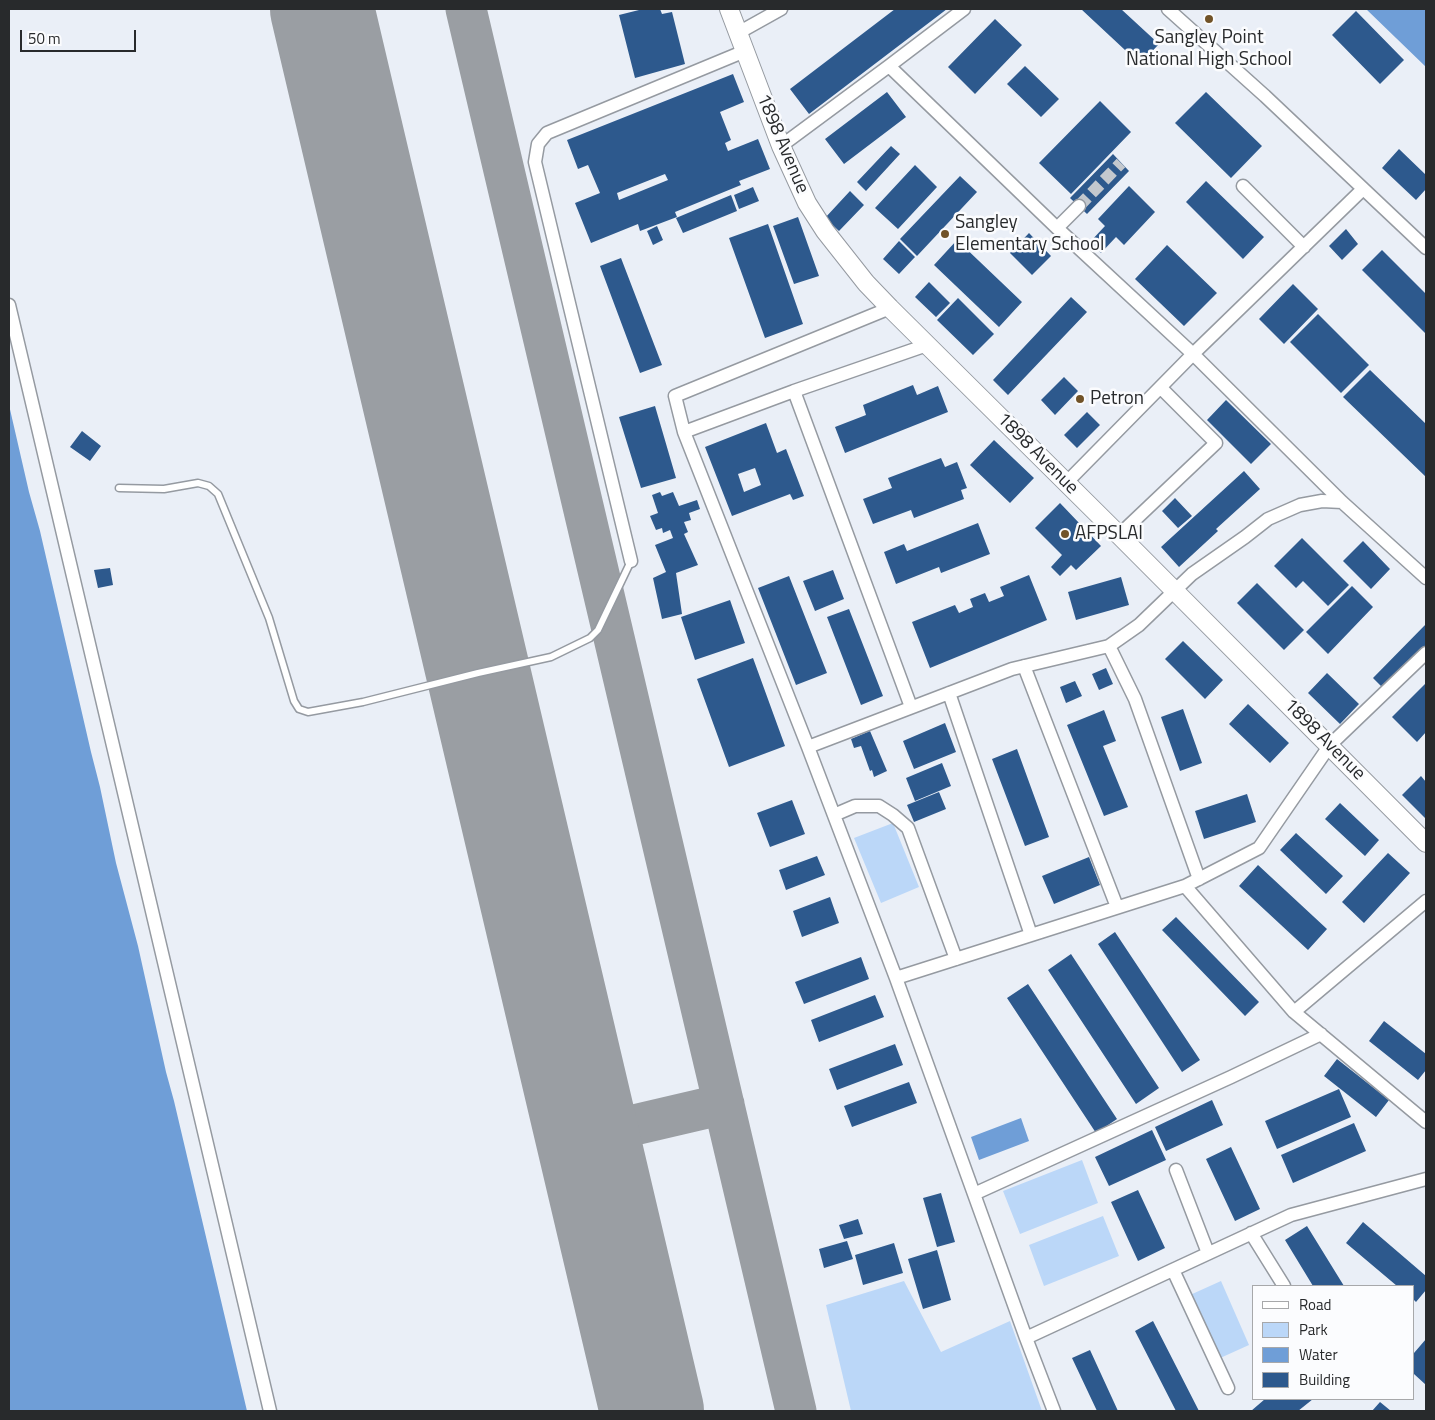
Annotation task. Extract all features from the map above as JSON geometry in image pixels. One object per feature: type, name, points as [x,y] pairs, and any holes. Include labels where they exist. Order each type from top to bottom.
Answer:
[{"type":"street","name":"1898 Avenue","points":[[729,9],[781,146],[807,203],[825,231],[866,283],[1426,843]]},
{"type":"street","points":[[738,33],[781,9]]},
{"type":"street","points":[[781,146],[964,9]]},
{"type":"street","points":[[1168,9],[1265,96],[1426,248]]},
{"type":"street","points":[[631,561],[535,162],[538,144],[547,132],[745,51]]},
{"type":"street","points":[[889,66],[1057,228],[1193,354],[1342,502],[1426,578]]},
{"type":"street","points":[[1243,186],[1304,246]]},
{"type":"street","points":[[1066,483],[1193,354],[1363,189]]},
{"type":"street","points":[[1057,228],[1079,206]]},
{"type":"street","points":[[9,305],[270,1411]]},
{"type":"street","points":[[890,308],[675,396],[684,432],[808,747],[896,978],[1054,1411]]},
{"type":"street","points":[[684,432],[794,391],[927,345]]},
{"type":"street","points":[[1119,536],[1216,443],[1161,388]]},
{"type":"street","points":[[794,391],[911,707]]},
{"type":"street","points":[[808,747],[1012,669],[1109,646],[1139,625],[1192,574],[1268,519],[1300,505],[1322,501],[1342,502]]},
{"type":"street","points":[[1109,646],[1135,699],[1199,879]]},
{"type":"street","points":[[896,978],[1185,886],[1259,848],[1330,745],[1426,654]]},
{"type":"street","points":[[1024,666],[1118,907]]},
{"type":"street","points":[[949,692],[1031,935]]},
{"type":"street","points":[[834,815],[855,806],[879,806],[908,828],[956,959]]},
{"type":"street","points":[[1185,886],[1294,1012],[1426,1122]]},
{"type":"street","points":[[1294,1012],[1426,901]]},
{"type":"street","points":[[974,1194],[1321,1034]]},
{"type":"street","points":[[1176,1170],[1208,1253]]},
{"type":"street","points":[[1026,1338],[1291,1215],[1426,1179]]},
{"type":"street","points":[[1251,1233],[1283,1285]]},
{"type":"street","points":[[1172,1270],[1228,1388]]},
{"type":"lane","points":[[119,488],[164,489],[198,483],[209,486],[218,494],[269,618],[294,701],[299,709],[308,712],[363,702],[551,656],[590,638],[598,630],[631,561]]},
{"type":"green space","points":[[893,823],[919,887],[881,903],[854,838]]},
{"type":"green space","points":[[1082,1160],[1098,1203],[1020,1234],[1003,1191]]},
{"type":"green space","points":[[1103,1216],[1119,1256],[1044,1286],[1029,1245]]},
{"type":"green space","points":[[904,1281],[941,1352],[1010,1321],[1042,1411],[851,1411],[826,1305]]},
{"type":"green space","points":[[1221,1281],[1249,1345],[1218,1359],[1190,1295]]},
{"type":"water","points":[[1366,9],[1426,9],[1426,67]]},
{"type":"water","points":[[9,405],[100,787],[116,863],[138,946],[247,1411],[9,1411]]},
{"type":"water","points":[[1021,1118],[1029,1141],[979,1160],[971,1137]]},
{"type":"building","points":[[643,9],[660,9],[662,14],[672,12],[685,64],[635,78],[619,15]]},
{"type":"building","points":[[895,9],[947,9],[809,114],[790,89]]},
{"type":"building","points":[[1081,9],[1121,9],[1159,44],[1140,64]]},
{"type":"building","points":[[1356,11],[1404,60],[1380,84],[1332,35]]},
{"type":"building","points":[[995,19],[1022,45],[975,94],[948,67]]},
{"type":"building","points":[[1025,66],[1059,99],[1041,117],[1007,84]]},
{"type":"building","points":[[733,74],[744,102],[720,112],[731,140],[725,143],[728,151],[758,139],[770,169],[739,181],[741,185],[675,212],[677,217],[640,231],[638,224],[591,243],[575,203],[600,193],[588,165],[578,169],[567,140]],"holes":[[[665,174],[668,180],[619,200],[617,193]]]},
{"type":"building","points":[[887,92],[906,117],[844,164],[825,139]]},
{"type":"building","points":[[1206,92],[1262,146],[1231,178],[1175,123]]},
{"type":"building","points":[[1100,101],[1131,132],[1071,194],[1039,163]]},
{"type":"building","points":[[891,146],[900,154],[866,191],[857,182]]},
{"type":"building","points":[[1399,149],[1426,175],[1426,189],[1416,200],[1382,168]]},
{"type":"building","points":[[1113,154],[1129,171],[1087,214],[1070,198]]},
{"type":"building","points":[[915,165],[937,187],[898,229],[875,208]]},
{"type":"building","points":[[960,176],[977,192],[917,256],[900,239]]},
{"type":"building","points":[[1206,181],[1264,237],[1243,259],[1186,202]]},
{"type":"building","points":[[1129,186],[1155,212],[1124,245],[1116,237],[1101,253],[1090,242],[1105,226],[1098,219]]},
{"type":"building","points":[[753,187],[759,201],[739,209],[734,195]]},
{"type":"building","points":[[850,191],[864,205],[839,231],[825,218]]},
{"type":"building","points":[[731,195],[737,211],[683,233],[676,218]]},
{"type":"building","points":[[798,217],[819,276],[794,284],[773,226]]},
{"type":"building","points":[[768,224],[803,324],[765,338],[729,238]]},
{"type":"building","points":[[657,226],[663,240],[653,245],[647,231]]},
{"type":"building","points":[[1346,229],[1358,244],[1342,260],[1329,246]]},
{"type":"building","points":[[1029,233],[1051,256],[1032,275],[1010,253]]},
{"type":"building","points":[[957,240],[1022,302],[999,327],[934,265]]},
{"type":"building","points":[[899,241],[915,257],[899,274],[883,259]]},
{"type":"building","points":[[1167,245],[1217,293],[1184,326],[1135,279]]},
{"type":"building","points":[[1382,250],[1426,294],[1426,334],[1362,270]]},
{"type":"building","points":[[621,258],[662,365],[640,373],[600,266]]},
{"type":"building","points":[[929,282],[950,303],[936,317],[915,297]]},
{"type":"building","points":[[1293,284],[1318,309],[1284,344],[1259,319]]},
{"type":"building","points":[[1071,297],[1087,312],[1008,395],[993,380]]},
{"type":"building","points":[[958,298],[994,334],[973,355],[937,320]]},
{"type":"building","points":[[1318,314],[1369,365],[1341,393],[1290,342]]},
{"type":"building","points":[[1370,370],[1426,424],[1426,477],[1343,397]]},
{"type":"building","points":[[1064,377],[1078,391],[1055,415],[1041,400]]},
{"type":"building","points":[[913,385],[917,395],[938,386],[948,412],[845,453],[835,427],[866,415],[863,405]]},
{"type":"building","points":[[1226,400],[1271,444],[1251,464],[1207,420]]},
{"type":"building","points":[[655,406],[676,478],[641,488],[619,417]]},
{"type":"building","points":[[1087,412],[1100,425],[1077,448],[1064,435]]},
{"type":"building","points":[[766,423],[777,453],[786,449],[804,496],[793,500],[790,494],[732,516],[705,447]],"holes":[[[755,468],[761,485],[744,492],[738,474]]]},
{"type":"building","points":[[82,431],[101,446],[90,461],[70,447]]},
{"type":"building","points":[[994,440],[1034,478],[1010,503],[970,465]]},
{"type":"building","points":[[941,458],[945,467],[957,462],[967,488],[961,490],[964,499],[914,518],[911,510],[873,524],[863,499],[892,488],[888,478]]},
{"type":"building","points":[[1244,471],[1260,489],[1216,529],[1218,531],[1179,567],[1161,547]]},
{"type":"building","points":[[660,492],[662,496],[673,492],[679,506],[697,500],[700,509],[689,513],[691,520],[684,522],[688,532],[684,534],[698,565],[676,573],[682,614],[662,619],[653,578],[666,572],[655,545],[673,538],[670,530],[663,533],[662,528],[656,530],[650,516],[658,513],[652,495]]},
{"type":"building","points":[[1175,498],[1192,516],[1178,528],[1162,511]]},
{"type":"building","points":[[1060,503],[1101,546],[1076,570],[1071,565],[1060,576],[1051,567],[1062,555],[1035,528]]},
{"type":"building","points":[[978,523],[990,554],[941,573],[939,567],[896,584],[884,552],[904,544],[907,551]]},
{"type":"building","points":[[1302,538],[1349,585],[1328,606],[1303,581],[1296,588],[1274,566]]},
{"type":"building","points":[[1363,541],[1390,569],[1371,589],[1343,561]]},
{"type":"building","points":[[110,568],[113,585],[98,588],[94,570]]},
{"type":"building","points":[[833,570],[844,599],[815,611],[803,581]]},
{"type":"building","points":[[1029,575],[1047,620],[930,668],[912,622],[955,605],[959,613],[973,607],[970,599],[985,593],[989,602],[1004,596],[1000,587]]},
{"type":"building","points":[[789,576],[827,673],[796,685],[758,588]]},
{"type":"building","points":[[1121,577],[1129,605],[1076,620],[1068,592]]},
{"type":"building","points":[[1257,583],[1304,630],[1284,650],[1237,603]]},
{"type":"building","points":[[1352,586],[1373,607],[1328,654],[1306,632]]},
{"type":"building","points":[[730,600],[745,643],[695,660],[681,617]]},
{"type":"building","points":[[849,609],[883,696],[861,705],[827,617]]},
{"type":"building","points":[[1426,624],[1426,646],[1384,689],[1373,678]]},
{"type":"building","points":[[1183,641],[1223,680],[1205,699],[1165,659]]},
{"type":"building","points":[[753,658],[785,746],[729,767],[697,679]]},
{"type":"building","points":[[1106,668],[1113,684],[1099,690],[1092,674]]},
{"type":"building","points":[[1327,673],[1359,704],[1340,724],[1308,693]]},
{"type":"building","points":[[1075,681],[1082,696],[1066,703],[1060,687]]},
{"type":"building","points":[[1426,683],[1426,732],[1417,742],[1392,717]]},
{"type":"building","points":[[1248,704],[1289,743],[1270,763],[1229,724]]},
{"type":"building","points":[[1183,709],[1202,763],[1180,771],[1161,717]]},
{"type":"building","points":[[1104,710],[1116,741],[1103,746],[1128,807],[1104,816],[1067,725]]},
{"type":"building","points":[[945,723],[956,752],[914,769],[903,741]]},
{"type":"building","points":[[870,731],[887,771],[874,777],[861,746],[854,748],[851,739]]},
{"type":"building","points":[[1017,749],[1049,837],[1025,846],[992,759]]},
{"type":"building","points":[[942,763],[951,786],[915,801],[906,778]]},
{"type":"building","points":[[1421,776],[1426,782],[1426,819],[1402,795]]},
{"type":"building","points":[[939,792],[946,809],[914,822],[907,805]]},
{"type":"building","points":[[1247,794],[1256,822],[1204,839],[1195,811]]},
{"type":"building","points":[[792,800],[805,834],[770,847],[757,813]]},
{"type":"building","points":[[1340,803],[1379,840],[1365,856],[1325,819]]},
{"type":"building","points":[[1296,833],[1343,876],[1326,894],[1280,850]]},
{"type":"building","points":[[1388,853],[1410,873],[1364,923],[1342,902]]},
{"type":"building","points":[[817,856],[825,875],[786,890],[779,870]]},
{"type":"building","points":[[1089,857],[1100,885],[1054,904],[1042,876]]},
{"type":"building","points":[[1258,865],[1327,929],[1308,950],[1239,886]]},
{"type":"building","points":[[830,897],[839,923],[802,937],[793,911]]},
{"type":"building","points":[[1176,917],[1259,1002],[1245,1016],[1162,930]]},
{"type":"building","points":[[1115,932],[1200,1060],[1182,1072],[1098,944]]},
{"type":"building","points":[[1071,954],[1159,1088],[1136,1104],[1048,970]]},
{"type":"building","points":[[861,957],[869,979],[804,1004],[795,982]]},
{"type":"building","points":[[1028,984],[1117,1119],[1096,1133],[1007,998]]},
{"type":"building","points":[[875,995],[884,1017],[819,1042],[811,1020]]},
{"type":"building","points":[[1384,1021],[1426,1054],[1426,1070],[1418,1080],[1369,1041]]},
{"type":"building","points":[[895,1044],[903,1065],[837,1090],[829,1069]]},
{"type":"building","points":[[1337,1059],[1389,1100],[1376,1117],[1324,1076]]},
{"type":"building","points":[[909,1082],[917,1103],[852,1127],[844,1106]]},
{"type":"building","points":[[1339,1089],[1351,1117],[1277,1149],[1265,1121]]},
{"type":"building","points":[[1212,1100],[1223,1125],[1166,1151],[1155,1127]]},
{"type":"building","points":[[1354,1123],[1366,1151],[1293,1183],[1281,1155]]},
{"type":"building","points":[[1152,1130],[1166,1160],[1109,1186],[1095,1157]]},
{"type":"building","points":[[1231,1147],[1260,1209],[1235,1221],[1206,1159]]},
{"type":"building","points":[[1138,1190],[1165,1248],[1138,1261],[1111,1202]]},
{"type":"building","points":[[941,1193],[955,1242],[937,1247],[923,1198]]},
{"type":"building","points":[[858,1219],[863,1234],[844,1239],[839,1225]]},
{"type":"building","points":[[1363,1222],[1426,1276],[1426,1290],[1416,1302],[1415,1285],[1396,1285],[1346,1243]]},
{"type":"building","points":[[1307,1226],[1343,1285],[1312,1285],[1285,1240]]},
{"type":"building","points":[[847,1241],[853,1259],[824,1268],[819,1249]]},
{"type":"building","points":[[894,1243],[903,1273],[863,1285],[855,1255]]},
{"type":"building","points":[[937,1250],[951,1300],[923,1309],[908,1259]]},
{"type":"building","points":[[1153,1321],[1199,1411],[1176,1411],[1135,1331]]},
{"type":"building","points":[[1426,1339],[1426,1385],[1415,1375],[1415,1352]]},
{"type":"building","points":[[1090,1350],[1118,1411],[1097,1411],[1072,1358]]},
{"type":"building","points":[[1264,1400],[1312,1400],[1298,1411],[1251,1411]]},
{"type":"building","points":[[1380,1402],[1391,1411],[1372,1411]]},
{"type":"taxiway","points":[[466,9],[796,1411]]},
{"type":"taxiway","points":[[587,1136],[724,1104]]},
{"type":"runway","points":[[322,9],[652,1411]]},
{"type":"tunnel","points":[[1079,206],[1121,163]]},
{"type":"place","name":"Sangley Point National High School","points":[[1209,19]]},
{"type":"place","name":"Sangley Elementary School","points":[[945,234]]},
{"type":"place","name":"Petron","points":[[1080,399]]},
{"type":"place","name":"AFPSLAI","points":[[1065,534]]}]
